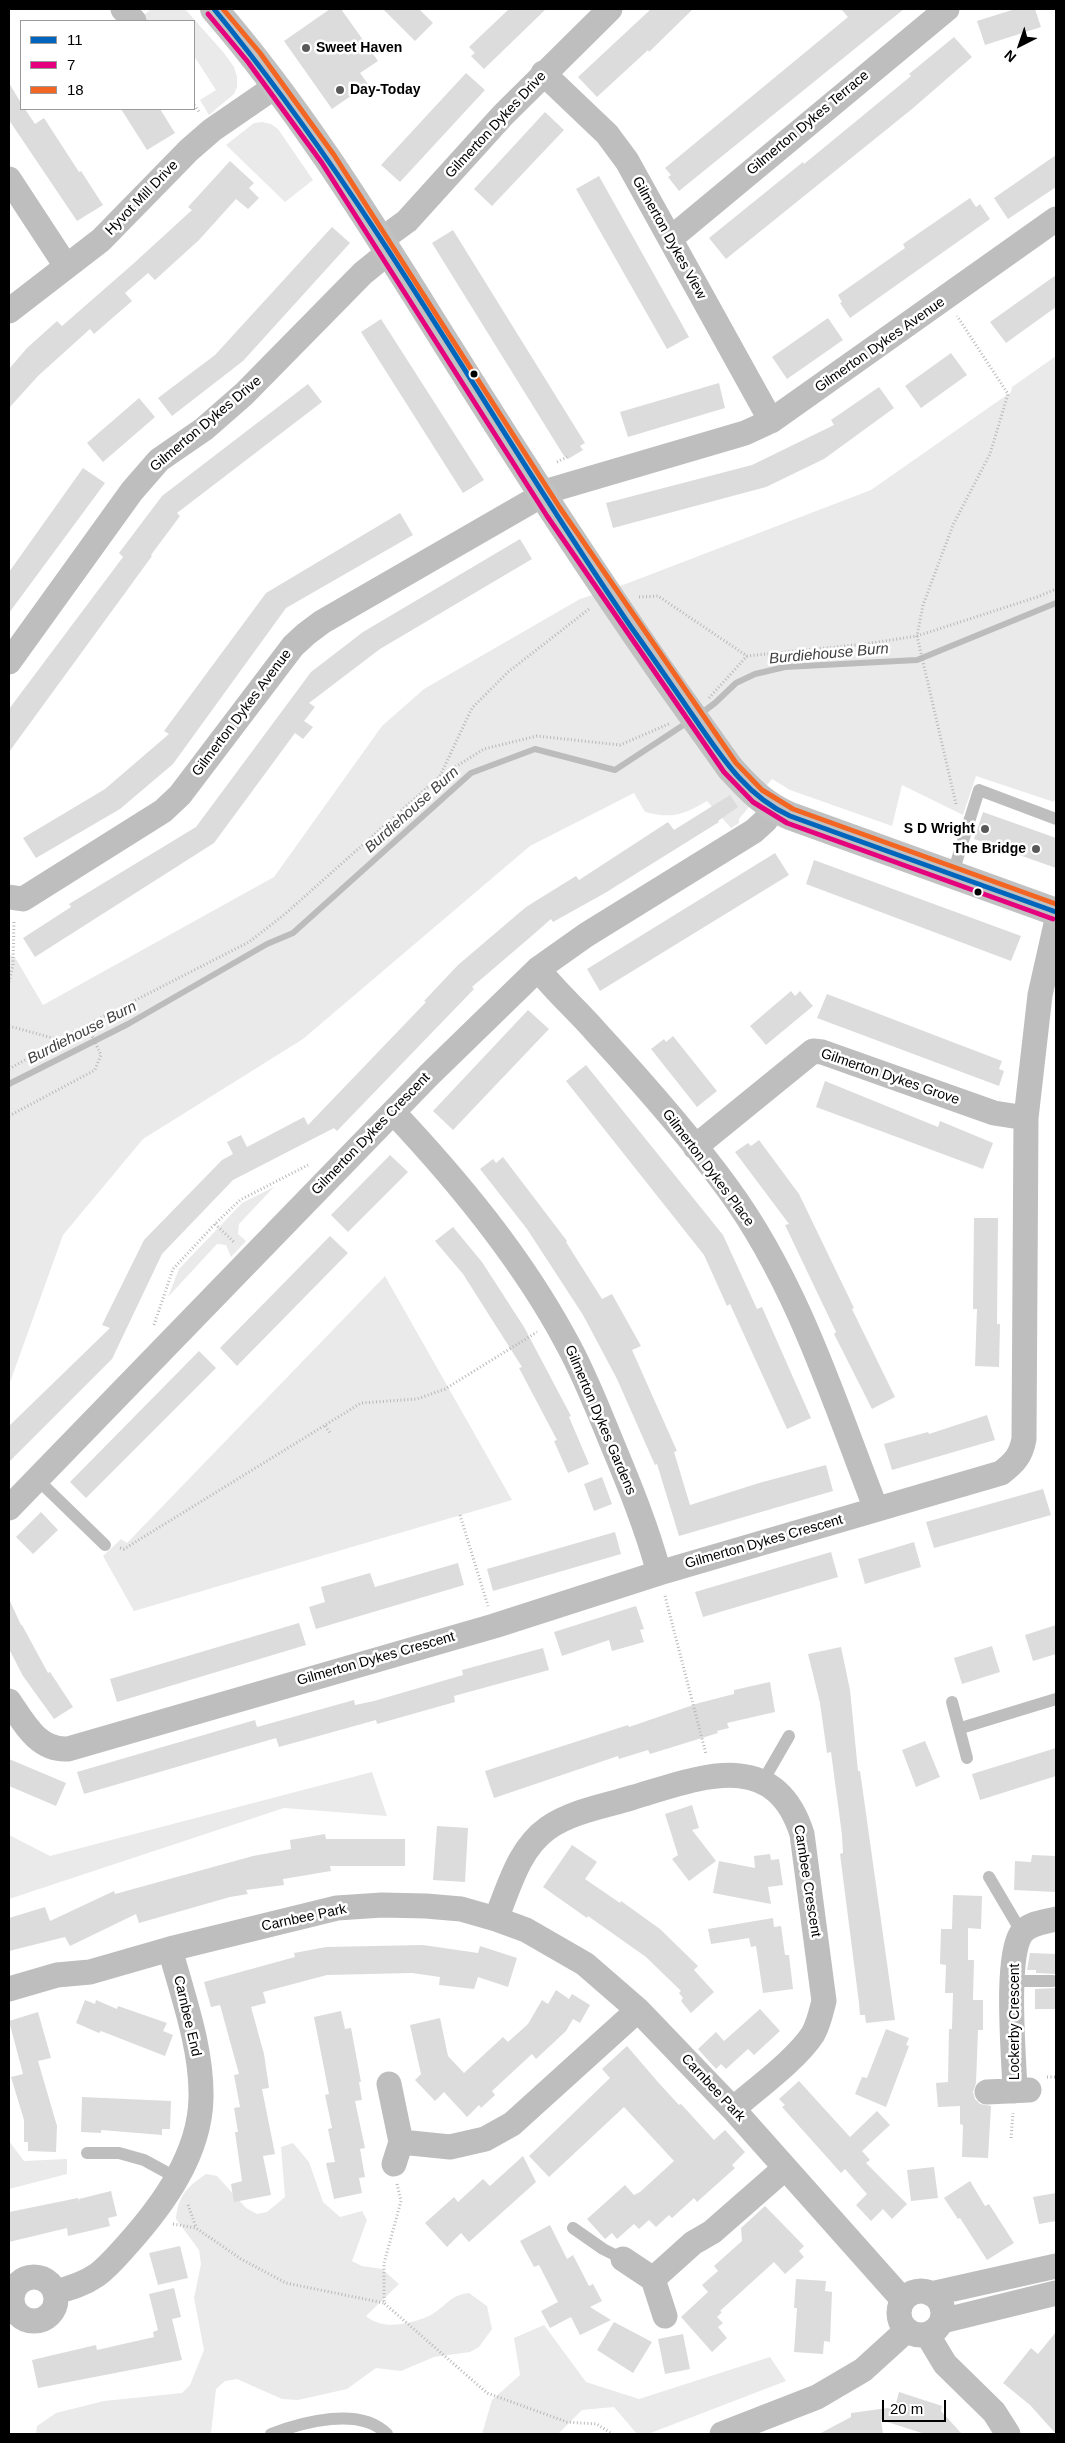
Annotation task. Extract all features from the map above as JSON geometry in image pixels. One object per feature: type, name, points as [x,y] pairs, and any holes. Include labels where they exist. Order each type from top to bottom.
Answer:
[{"type":"main road","points":[[221,11],[276,86],[385,246],[541,495],[613,603],[730,768],[753,794],[772,808],[952,876],[1056,912]]},
{"type":"street","points":[[122,9],[133,20]]},
{"type":"street","name":"Gilmerton Dykes Drive","points":[[9,662],[132,491],[160,460],[204,429],[244,394],[363,273],[407,221],[544,72],[610,9]]},
{"type":"street","name":"Gilmerton Dykes Terrace","points":[[670,239],[948,9]]},
{"type":"street","name":"Gilmerton Dykes View","points":[[544,72],[618,147],[771,421]]},
{"type":"street","name":"Hyvot Mill Drive","points":[[9,311],[101,240],[189,150],[212,130],[276,86]]},
{"type":"street","points":[[9,178],[66,266]]},
{"type":"street","name":"Gilmerton Dykes Avenue","points":[[12,898],[23,899],[163,811],[180,795],[282,661],[306,634],[551,490],[746,433],[771,421],[1056,219]]},
{"type":"street","name":"Gilmerton Dykes Crescent","points":[[9,1508],[393,1112],[538,969],[586,935],[754,831],[766,820],[772,808]]},
{"type":"street","name":"Gilmerton Dykes Crescent","points":[[9,1701],[33,1736],[44,1744],[58,1750],[68,1750],[494,1626],[659,1573],[1001,1473],[1014,1463],[1022,1452],[1024,1439],[1026,1118],[1040,995],[1056,924]]},
{"type":"street","name":"Gilmerton Dykes Place","points":[[538,969],[622,1060],[695,1147],[729,1190],[755,1229],[795,1308],[835,1397],[876,1509]]},
{"type":"street","name":"Gilmerton Dykes Grove","points":[[695,1147],[814,1051],[822,1052],[994,1114],[1026,1118]]},
{"type":"street","name":"Gilmerton Dykes Gardens","points":[[393,1112],[473,1202],[514,1258],[554,1322],[588,1384],[622,1466],[659,1573]]},
{"type":"street","name":"Carnbee Crescent","points":[[496,1919],[524,1853],[549,1828],[577,1814],[712,1776],[732,1774],[763,1781],[788,1803],[798,1819],[802,1834],[824,2000],[816,2026],[800,2049],[734,2109]]},
{"type":"street","name":"Carnbee Park","points":[[9,1989],[57,1975],[90,1972],[170,1949],[337,1908],[382,1905],[426,1906],[461,1909],[496,1919],[526,1930],[585,1964],[638,2010],[734,2109],[784,2169],[903,2300]]},
{"type":"street","points":[[1022,1933],[1034,1924],[1056,1919]]},
{"type":"street","name":"Lockerby Crescent","points":[[986,2092],[1022,2090],[1013,1981],[1014,1954],[1022,1933]]},
{"type":"street","name":"Carnbee End","points":[[55,2292],[77,2286],[98,2274],[150,2220],[177,2178],[194,2139],[201,2099],[197,2054],[170,1949]]},
{"type":"street","points":[[389,2084],[398,2153],[450,2147],[485,2139],[512,2124],[638,2010]]},
{"type":"street","points":[[653,2279],[693,2243],[712,2232],[784,2169]]},
{"type":"street","points":[[622,2259],[653,2279],[665,2316]]},
{"type":"street","points":[[925,2328],[902,2325],[899,2312],[903,2300],[919,2291],[931,2294],[1056,2266]]},
{"type":"street","points":[[722,2434],[775,2425],[863,2370],[925,2328],[1056,2292]]},
{"type":"street","points":[[925,2328],[940,2302],[931,2294]]},
{"type":"street","points":[[925,2328],[945,2364],[994,2412],[1008,2434]]},
{"type":"lane","points":[[952,876],[979,790],[1056,819]]},
{"type":"lane","points":[[37,1479],[105,1545]]},
{"type":"lane","points":[[961,1728],[1056,1699]]},
{"type":"lane","points":[[952,1702],[961,1728],[967,1758]]},
{"type":"lane","points":[[763,1781],[789,1736]]},
{"type":"lane","points":[[989,1877],[1022,1933]]},
{"type":"lane","points":[[1013,1981],[1053,1981]]},
{"type":"lane","points":[[87,2153],[119,2153],[144,2160],[177,2178]]},
{"type":"lane","points":[[573,2228],[602,2249],[622,2259]]},
{"type":"lane","points":[[271,2434],[298,2424],[346,2418],[379,2426],[387,2434]]},
{"type":"path","points":[[945,298],[1008,394],[990,454],[953,525],[946,543],[923,605],[917,636],[960,816],[968,824]]},
{"type":"path","points":[[439,777],[472,708],[508,672],[587,609],[634,597],[658,596],[747,656],[865,644],[917,636],[1056,589]]},
{"type":"path","points":[[9,1070],[88,1025],[249,942],[286,914],[439,777],[484,749],[537,736],[620,745]]},
{"type":"path","points":[[9,982],[13,965],[12,898]]},
{"type":"path","points":[[9,1116],[95,1070],[102,1055],[88,1025]]},
{"type":"path","points":[[9,1026],[61,1040]]},
{"type":"path","points":[[145,1367],[147,1343],[173,1269],[215,1224],[240,1200],[325,1156],[344,1162]]},
{"type":"path","points":[[105,1545],[124,1549],[361,1403],[417,1399],[444,1389],[554,1322]]},
{"type":"path","points":[[325,1426],[331,1434]]},
{"type":"path","points":[[460,1515],[494,1626]]},
{"type":"path","points":[[659,1573],[712,1776]]},
{"type":"path","points":[[384,2303],[384,2263],[400,2201],[398,2153]]},
{"type":"path","points":[[150,2220],[196,2228],[241,2259],[286,2283],[384,2303],[487,2393],[567,2422],[597,2424],[612,2434]]},
{"type":"shaded area","points":[[151,9],[185,9],[195,20],[146,20],[143,16]]},
{"type":"shaded area","points":[[195,20],[224,53],[234,67],[237,77],[237,87],[234,94],[209,115],[200,100],[216,90],[195,58]]},
{"type":"shaded area","points":[[254,123],[271,124],[278,129],[313,180],[285,202],[226,145]]},
{"type":"shaded area","points":[[1056,356],[1056,795],[1054,802],[976,776],[963,815],[902,785],[892,826],[790,790],[772,779],[739,819],[739,823],[731,828],[707,801],[691,810],[663,815],[645,812],[634,793],[530,846],[303,1039],[143,1139],[63,1235],[9,1385],[9,954],[16,959],[43,1005],[274,877],[382,726],[424,689],[580,599],[623,585],[871,490],[1011,392],[1012,387]]},
{"type":"shaded area","points":[[274,1187],[239,1224],[238,1234],[246,1241],[231,1257],[226,1245],[217,1244],[168,1297],[179,1269],[242,1203]]},
{"type":"shaded area","points":[[385,1276],[512,1500],[134,1611],[103,1556],[121,1539],[127,1543]]},
{"type":"shaded area","points":[[372,1772],[387,1816],[284,1808],[9,1899],[9,1835],[50,1856]]},
{"type":"shaded area","points":[[9,2141],[24,2161],[67,2159],[67,2174],[9,2189]]},
{"type":"shaded area","points":[[293,2143],[309,2162],[323,2202],[340,2217],[362,2211],[367,2220],[352,2261],[362,2266],[382,2269],[399,2284],[366,2316],[373,2321],[397,2325],[429,2316],[457,2296],[469,2293],[487,2306],[492,2329],[479,2347],[470,2352],[434,2357],[401,2371],[376,2368],[347,2389],[298,2400],[282,2399],[237,2379],[225,2381],[216,2389],[211,2433],[208,2434],[36,2434],[37,2426],[56,2413],[104,2401],[182,2393],[190,2385],[204,2350],[194,2298],[201,2264],[199,2250],[176,2219],[181,2198],[194,2183],[206,2174],[217,2176],[246,2208],[257,2214],[267,2212],[285,2197],[281,2147]]},
{"type":"shaded area","points":[[544,2325],[586,2382],[639,2399],[770,2357],[786,2381],[648,2434],[637,2434],[614,2407],[582,2410],[558,2434],[482,2434],[492,2400],[520,2375],[514,2338]]},
{"type":"building","points":[[330,9],[341,9],[378,61],[360,73],[368,84],[332,109],[284,41]]},
{"type":"building","points":[[383,9],[419,9],[433,23],[415,41]]},
{"type":"building","points":[[509,9],[546,9],[484,69],[471,56],[475,53],[469,47]]},
{"type":"building","points":[[651,9],[693,9],[649,52],[648,50],[597,97],[578,77]]},
{"type":"building","points":[[841,9],[904,9],[679,191],[668,177],[671,175],[665,168],[848,17]]},
{"type":"building","points":[[1015,9],[1035,9],[1041,27],[985,45],[977,21]]},
{"type":"building","points":[[954,37],[972,57],[912,109],[726,259],[709,238],[803,162],[804,164],[911,76],[909,74]]},
{"type":"building","points":[[466,73],[485,90],[400,182],[381,165]]},
{"type":"building","points":[[9,83],[20,101],[20,110],[26,110],[35,124],[44,118],[103,205],[77,221],[9,120]]},
{"type":"building","points":[[122,110],[161,110],[175,133],[147,150]]},
{"type":"building","points":[[545,112],[564,130],[492,206],[474,189]]},
{"type":"building","points":[[1056,155],[1056,187],[1008,219],[994,198]]},
{"type":"building","points":[[230,161],[254,183],[249,188],[259,198],[248,209],[236,199],[199,240],[155,280],[148,273],[125,293],[132,301],[94,334],[90,329],[38,376],[9,408],[9,369],[27,348],[57,321],[62,326],[192,210],[188,207]]},
{"type":"building","points":[[599,176],[689,337],[667,349],[576,189]]},
{"type":"building","points":[[970,198],[976,207],[980,204],[990,219],[850,318],[840,303],[842,302],[838,295],[905,248],[903,244]]},
{"type":"building","points":[[332,227],[350,243],[243,361],[172,416],[158,398],[215,355]]},
{"type":"building","points":[[453,230],[585,443],[580,446],[583,450],[568,459],[564,456],[432,243]]},
{"type":"building","points":[[1056,275],[1056,307],[1006,343],[990,322]]},
{"type":"building","points":[[828,318],[843,340],[787,379],[772,357]]},
{"type":"building","points":[[381,319],[484,480],[463,493],[361,332]]},
{"type":"building","points":[[951,353],[967,375],[921,408],[905,386]]},
{"type":"building","points":[[719,383],[725,408],[628,437],[620,412]]},
{"type":"building","points":[[308,384],[322,402],[177,513],[180,516],[152,556],[9,752],[9,709],[123,557],[119,553],[162,496]]},
{"type":"building","points":[[879,387],[894,408],[824,459],[766,487],[613,528],[606,503],[752,465],[834,425],[831,420]]},
{"type":"building","points":[[139,398],[155,417],[103,462],[87,443]]},
{"type":"building","points":[[83,468],[105,483],[9,613],[9,572]]},
{"type":"building","points":[[400,513],[413,535],[286,608],[173,764],[120,809],[36,858],[23,838],[105,789],[169,734],[164,731],[266,593]]},
{"type":"building","points":[[520,539],[532,559],[380,649],[309,703],[315,707],[304,721],[313,727],[303,739],[295,733],[214,843],[35,957],[23,938],[71,907],[69,904],[196,827],[311,672],[363,632]]},
{"type":"building","points":[[730,795],[738,807],[719,822],[605,893],[553,922],[551,919],[472,987],[474,989],[337,1131],[334,1128],[233,1180],[162,1254],[112,1359],[9,1462],[9,1426],[110,1328],[102,1325],[144,1240],[222,1160],[233,1154],[227,1142],[241,1135],[247,1147],[304,1117],[308,1125],[426,1002],[424,1001],[458,965],[526,907],[576,876],[579,880],[668,822],[674,830]]},
{"type":"building","points":[[983,812],[1056,838],[1056,868],[974,839]]},
{"type":"building","points":[[775,853],[789,875],[600,991],[587,969]]},
{"type":"building","points":[[814,860],[1021,936],[1011,961],[806,884]]},
{"type":"building","points":[[791,991],[795,996],[800,991],[813,1006],[766,1045],[750,1026]]},
{"type":"building","points":[[827,994],[1002,1061],[999,1069],[1004,1071],[999,1086],[817,1018]]},
{"type":"building","points":[[528,1010],[549,1029],[453,1130],[433,1111]]},
{"type":"building","points":[[673,1036],[717,1091],[697,1107],[651,1049],[664,1039],[666,1042]]},
{"type":"building","points":[[586,1065],[723,1235],[757,1309],[762,1307],[811,1418],[787,1429],[730,1304],[727,1306],[704,1255],[566,1081]]},
{"type":"building","points":[[825,1081],[938,1127],[940,1121],[993,1143],[983,1169],[816,1107]]},
{"type":"building","points":[[759,1140],[799,1194],[895,1397],[872,1409],[834,1334],[836,1332],[785,1225],[789,1224],[735,1152],[748,1143],[751,1146]]},
{"type":"building","points":[[390,1155],[408,1172],[348,1232],[331,1215]]},
{"type":"building","points":[[503,1157],[567,1241],[602,1299],[612,1294],[641,1346],[632,1350],[677,1451],[674,1452],[690,1505],[759,1483],[826,1465],[833,1491],[679,1536],[657,1464],[655,1465],[617,1379],[583,1315],[527,1229],[480,1169],[493,1159],[496,1163]]},
{"type":"building","points":[[974,1218],[998,1218],[997,1324],[1000,1324],[999,1367],[975,1366],[977,1309],[973,1309]]},
{"type":"building","points":[[453,1227],[482,1262],[524,1327],[571,1416],[569,1417],[589,1464],[568,1473],[554,1441],[557,1440],[519,1368],[522,1367],[463,1274],[435,1241]]},
{"type":"building","points":[[330,1236],[348,1253],[237,1366],[220,1348]]},
{"type":"building","points":[[199,1351],[216,1368],[86,1498],[70,1482]]},
{"type":"building","points":[[987,1415],[995,1440],[892,1470],[884,1444],[928,1432],[929,1434]]},
{"type":"building","points":[[602,1477],[612,1504],[594,1511],[584,1484]]},
{"type":"building","points":[[1043,1489],[1051,1515],[934,1548],[926,1522]]},
{"type":"building","points":[[41,1512],[58,1530],[33,1554],[16,1537]]},
{"type":"building","points":[[615,1532],[621,1554],[493,1591],[487,1569]]},
{"type":"building","points":[[914,1542],[921,1567],[865,1584],[858,1559]]},
{"type":"building","points":[[831,1552],[838,1577],[703,1617],[695,1592]]},
{"type":"building","points":[[458,1563],[464,1585],[316,1629],[309,1607],[325,1602],[321,1587],[370,1573],[375,1587]]},
{"type":"building","points":[[9,1599],[21,1625],[48,1673],[50,1672],[73,1707],[54,1719],[23,1676],[9,1649]]},
{"type":"building","points":[[636,1606],[644,1629],[640,1630],[644,1642],[612,1651],[609,1640],[562,1656],[554,1632]]},
{"type":"building","points":[[299,1623],[306,1645],[117,1702],[110,1679]]},
{"type":"building","points":[[1056,1625],[1056,1654],[1033,1661],[1025,1635]]},
{"type":"building","points":[[992,1646],[1000,1672],[962,1684],[954,1658]]},
{"type":"building","points":[[841,1647],[850,1690],[858,1771],[860,1771],[895,2020],[866,2023],[865,2015],[860,2015],[840,1854],[843,1853],[842,1835],[831,1752],[827,1753],[820,1703],[808,1654]]},
{"type":"building","points":[[543,1648],[549,1670],[454,1696],[455,1702],[377,1724],[376,1720],[279,1747],[276,1738],[84,1794],[77,1772],[255,1720],[257,1727],[354,1700],[355,1705],[374,1701],[463,1675],[462,1670]]},
{"type":"building","points":[[770,1682],[775,1712],[727,1723],[729,1728],[717,1731],[718,1733],[650,1754],[648,1750],[619,1759],[618,1756],[494,1798],[485,1771],[628,1725],[629,1727],[699,1703],[734,1694],[734,1690]]},
{"type":"building","points":[[925,1741],[940,1777],[916,1787],[902,1750]]},
{"type":"building","points":[[1056,1748],[1056,1776],[980,1800],[972,1774]]},
{"type":"building","points":[[9,1759],[66,1783],[56,1806],[9,1786]]},
{"type":"building","points":[[692,1805],[699,1828],[692,1830],[716,1861],[689,1881],[672,1859],[678,1855],[665,1814]]},
{"type":"building","points":[[437,1826],[468,1828],[465,1882],[433,1880]]},
{"type":"building","points":[[325,1834],[326,1839],[405,1839],[405,1866],[330,1866],[331,1871],[283,1879],[284,1885],[246,1890],[248,1894],[230,1897],[139,1923],[136,1914],[70,1946],[65,1937],[9,1951],[9,1918],[45,1907],[50,1921],[114,1891],[115,1894],[253,1856],[291,1849],[290,1840]]},
{"type":"building","points":[[572,1845],[597,1862],[585,1879],[620,1903],[621,1901],[660,1929],[698,1966],[694,1970],[714,1992],[691,2013],[681,2001],[683,1998],[679,1993],[681,1991],[646,1957],[543,1887]]},
{"type":"building","points":[[770,1854],[771,1860],[779,1859],[783,1885],[768,1887],[771,1904],[713,1893],[719,1861],[755,1868],[754,1856]]},
{"type":"building","points":[[1032,1855],[1056,1856],[1056,1892],[1014,1890],[1015,1861],[1031,1862]]},
{"type":"building","points":[[953,1895],[982,1896],[981,1929],[968,1928],[968,1960],[974,1960],[973,2000],[983,2000],[983,2030],[978,2030],[976,2083],[973,2092],[975,2099],[980,2104],[991,2106],[988,2158],[962,2157],[963,2125],[960,2124],[960,2106],[938,2107],[936,2083],[948,2082],[949,2029],[952,2029],[953,1993],[945,1993],[946,1965],[940,1964],[941,1929],[952,1929]]},
{"type":"building","points":[[773,1918],[774,1927],[781,1926],[785,1955],[789,1955],[793,1989],[763,1993],[756,1946],[751,1947],[749,1938],[711,1944],[708,1929]]},
{"type":"building","points":[[423,1945],[478,1953],[480,1946],[517,1958],[508,1987],[478,1977],[474,1989],[439,1985],[440,1977],[412,1973],[327,1975],[263,1992],[266,2003],[251,2007],[264,2054],[269,2088],[262,2089],[275,2154],[263,2156],[271,2195],[234,2202],[231,2184],[242,2181],[235,2132],[238,2132],[234,2108],[240,2107],[234,2075],[239,2074],[220,2005],[211,2007],[204,1982],[295,1957],[294,1953],[326,1947]]},
{"type":"building","points":[[1030,1953],[1056,1954],[1056,1974],[1036,1973],[1036,1970],[1027,1970]]},
{"type":"building","points":[[1056,1988],[1056,2009],[1035,2009],[1035,1989]]},
{"type":"building","points":[[556,1990],[569,1999],[572,1994],[590,2005],[580,2023],[573,2019],[566,2031],[536,2059],[532,2054],[492,2091],[495,2095],[481,2108],[479,2105],[467,2117],[444,2092],[435,2101],[415,2080],[421,2074],[410,2025],[440,2018],[448,2056],[464,2073],[503,2037],[508,2042],[528,2024],[542,2000],[548,2004]]},
{"type":"building","points":[[85,2000],[95,2004],[96,2000],[117,2009],[118,2006],[167,2023],[163,2031],[173,2035],[165,2056],[76,2023]]},
{"type":"building","points":[[760,2009],[780,2031],[754,2055],[748,2049],[726,2069],[721,2064],[716,2069],[698,2049],[716,2032],[724,2041]]},
{"type":"building","points":[[341,2011],[345,2029],[351,2028],[361,2082],[359,2082],[362,2100],[355,2101],[365,2148],[360,2149],[365,2177],[359,2178],[362,2193],[334,2199],[326,2163],[335,2162],[328,2129],[332,2128],[325,2095],[329,2094],[314,2017]]},
{"type":"building","points":[[38,2012],[51,2058],[38,2061],[57,2126],[56,2152],[28,2151],[28,2142],[24,2142],[24,2120],[11,2077],[23,2074],[9,2021]]},
{"type":"building","points":[[886,2029],[909,2038],[906,2045],[909,2046],[886,2107],[855,2094],[862,2077],[867,2078]]},
{"type":"building","points":[[627,2046],[679,2105],[681,2104],[714,2140],[725,2130],[745,2152],[732,2165],[735,2168],[697,2202],[694,2198],[672,2218],[669,2215],[656,2227],[649,2220],[639,2229],[634,2224],[617,2239],[612,2233],[605,2239],[587,2219],[625,2185],[634,2195],[640,2192],[674,2161],[624,2107],[549,2177],[529,2156],[610,2078],[602,2069]]},
{"type":"building","points":[[799,2081],[850,2137],[877,2111],[890,2125],[862,2151],[870,2160],[866,2163],[907,2204],[892,2219],[883,2209],[871,2221],[856,2205],[867,2194],[845,2169],[841,2173],[782,2107],[785,2105],[779,2099]]},
{"type":"building","points":[[82,2097],[171,2101],[170,2129],[162,2129],[162,2135],[101,2130],[101,2133],[81,2132]]},
{"type":"building","points":[[523,2156],[536,2182],[469,2242],[461,2233],[447,2247],[425,2223],[454,2197],[458,2202],[483,2179],[490,2186]]},
{"type":"building","points":[[934,2167],[938,2198],[911,2201],[907,2170]]},
{"type":"building","points":[[970,2181],[985,2206],[989,2204],[1014,2243],[987,2260],[960,2218],[958,2219],[944,2198]]},
{"type":"building","points":[[111,2191],[117,2216],[108,2218],[110,2226],[68,2236],[67,2228],[9,2242],[9,2212],[78,2198],[79,2202],[79,2199]]},
{"type":"building","points":[[1056,2193],[1056,2221],[1039,2224],[1033,2197]]},
{"type":"building","points":[[765,2206],[804,2246],[799,2251],[804,2257],[785,2274],[774,2262],[720,2311],[722,2312],[717,2317],[723,2323],[718,2327],[727,2338],[712,2352],[681,2317],[708,2292],[702,2285],[718,2271],[714,2266],[742,2241],[741,2228]]},
{"type":"building","points":[[550,2225],[567,2259],[573,2255],[589,2286],[593,2284],[602,2301],[590,2307],[611,2320],[580,2335],[571,2317],[550,2328],[541,2311],[558,2302],[539,2265],[534,2267],[520,2241]]},
{"type":"building","points":[[180,2246],[188,2278],[158,2285],[149,2253]]},
{"type":"building","points":[[796,2279],[826,2281],[825,2291],[832,2292],[830,2342],[824,2341],[823,2354],[794,2352],[797,2308],[794,2308]]},
{"type":"building","points":[[174,2288],[181,2317],[172,2319],[182,2360],[38,2388],[32,2360],[96,2345],[97,2350],[154,2337],[153,2332],[158,2330],[149,2294]]},
{"type":"building","points":[[614,2322],[652,2342],[633,2373],[597,2350]]},
{"type":"building","points":[[1056,2332],[1056,2434],[1030,2405],[1003,2383],[1031,2348],[1038,2354]]},
{"type":"building","points":[[683,2334],[690,2369],[665,2374],[658,2339]]},
{"type":"building","points":[[899,2392],[942,2406],[941,2411],[962,2434],[925,2434],[881,2420],[883,2434],[819,2434],[851,2417],[851,2413],[895,2407]]},
{"type":"waterway","name":"Burdiehouse Burn","points":[[699,715],[736,683],[755,674],[785,667],[917,660],[1056,603]]},
{"type":"waterway","name":"Burdiehouse Burn","points":[[9,1084],[128,1024],[267,944],[293,933],[471,773],[535,749],[615,770],[688,722]]},
{"type":"transit line","name":"11","points":[[214,9],[271,82],[326,158],[429,313],[579,549],[631,627],[722,758],[746,785],[759,797],[790,816],[1056,912]]},
{"type":"transit line","name":"18","points":[[223,9],[260,53],[334,155],[560,508],[736,763],[762,790],[793,809],[1056,904]]},
{"type":"transit line","name":"7","points":[[208,14],[248,62],[322,163],[547,516],[724,772],[753,802],[787,823],[1053,919]]},
{"type":"place","name":"Sweet Haven","points":[[306,48]]},
{"type":"place","name":"Day-Today","points":[[340,90]]},
{"type":"place","name":"S D Wright","points":[[985,829]]},
{"type":"place","name":"The Bridge","points":[[1036,849]]}]
